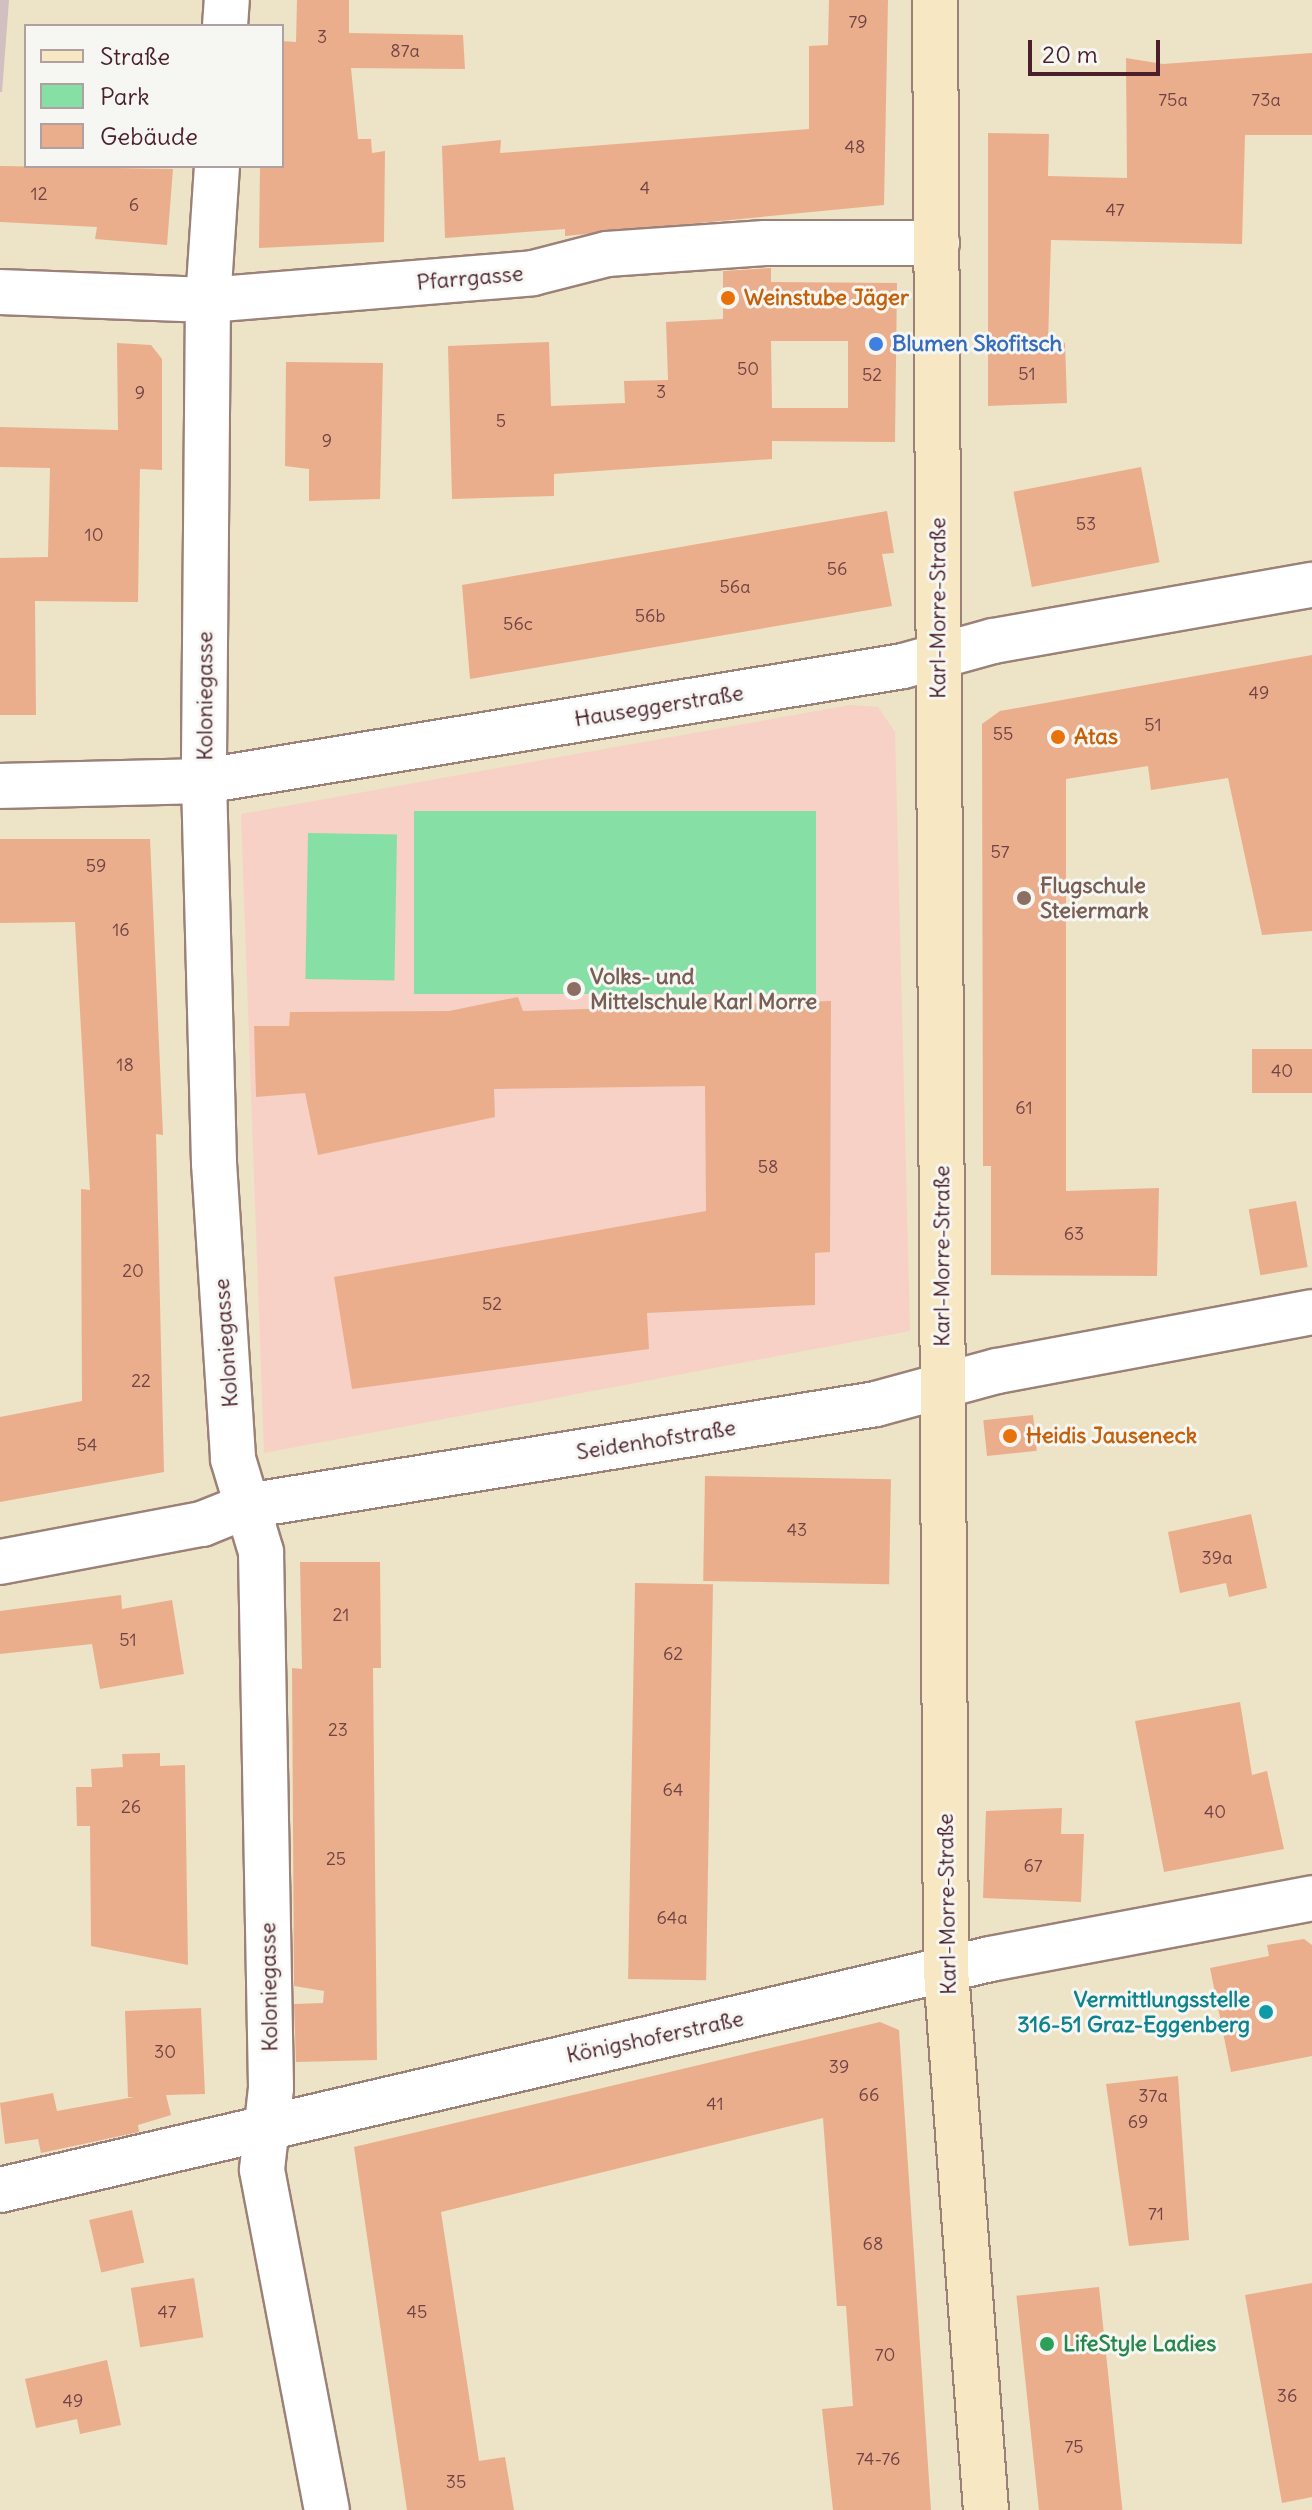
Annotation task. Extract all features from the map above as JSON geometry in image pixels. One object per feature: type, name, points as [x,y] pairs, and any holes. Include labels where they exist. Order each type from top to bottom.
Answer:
[{"type":"main road","name":"Karl-Morre-Straße","points":[[935,0],[946,1971],[986,2510]]},
{"type":"street","points":[[225,24],[227,0]]},
{"type":"street","name":"Koloniegasse","points":[[217,168],[208,300],[204,781],[214,1163],[233,1459],[261,1552],[267,2127],[262,2170],[327,2510]]},
{"type":"street","name":"Pfarrgasse","points":[[0,292],[208,300],[533,273],[607,254],[765,243],[937,243]]},
{"type":"street","name":"Hauseggerstraße","points":[[0,786],[204,781],[903,666],[937,653],[1312,585]]},
{"type":"street","name":"Seidenhofstraße","points":[[0,1562],[202,1524],[247,1506],[941,1388],[997,1371],[1312,1312]]},
{"type":"street","name":"Königshoferstraße","points":[[0,2190],[946,1971],[1312,1898]]},
{"type":"shaded area","points":[[0,0],[9,0],[2,92],[0,92]]},
{"type":"shaded area","name":"Volks- und Mittelschule Karl Morre","points":[[850,705],[878,707],[895,732],[910,1331],[264,1453],[241,814]]},
{"type":"green space","points":[[414,811],[816,811],[816,994],[414,994]]},
{"type":"green space","points":[[308,833],[397,835],[394,981],[305,979]]},
{"type":"building","points":[[297,0],[349,0],[349,33],[463,35],[465,69],[351,68],[358,139],[371,139],[372,153],[385,151],[384,242],[259,248],[260,168],[284,168],[284,41],[296,42]]},
{"type":"building","points":[[829,0],[888,0],[884,205],[565,236],[565,229],[445,238],[442,146],[501,140],[500,153],[809,129],[809,46],[828,45]]},
{"type":"building","points":[[1312,53],[1312,135],[1245,135],[1242,244],[1051,240],[1048,343],[1065,343],[1067,403],[988,406],[988,133],[1049,134],[1048,176],[1127,178],[1126,58],[1163,64]]},
{"type":"building","points":[[0,166],[173,169],[167,245],[95,239],[97,227],[0,222]]},
{"type":"building","points":[[771,268],[771,282],[897,283],[895,442],[772,441],[772,459],[554,474],[554,496],[452,499],[448,346],[549,342],[551,406],[625,403],[624,381],[668,380],[666,322],[723,319],[723,271]],"holes":[[[771,341],[848,341],[848,408],[772,408]]]},
{"type":"building","points":[[117,343],[151,345],[162,359],[162,470],[140,469],[138,602],[35,601],[36,715],[0,715],[0,558],[48,557],[50,468],[0,467],[0,427],[118,430]]},
{"type":"building","points":[[286,362],[383,363],[380,499],[309,501],[309,469],[285,466]]},
{"type":"building","points":[[1141,467],[1160,562],[1032,587],[1013,492]]},
{"type":"building","points":[[887,511],[894,553],[882,554],[892,606],[470,679],[462,585]]},
{"type":"building","points":[[1312,655],[1312,931],[1262,935],[1228,778],[1151,790],[1148,766],[1066,779],[1066,1191],[1159,1188],[1157,1276],[991,1275],[991,1166],[983,1166],[982,724],[1000,711]]},
{"type":"building","points":[[0,839],[150,839],[163,1135],[156,1134],[164,1472],[0,1502],[0,1417],[82,1401],[81,1189],[90,1190],[75,922],[0,923]]},
{"type":"building","points":[[518,997],[523,1011],[831,1001],[830,1252],[815,1253],[815,1305],[647,1313],[649,1349],[352,1389],[334,1277],[706,1211],[705,1086],[494,1089],[495,1117],[318,1155],[305,1093],[256,1097],[254,1026],[289,1026],[290,1012],[449,1011]]},
{"type":"building","points":[[1252,1049],[1312,1049],[1312,1093],[1252,1093]]},
{"type":"building","points":[[1296,1201],[1308,1267],[1260,1275],[1249,1209]]},
{"type":"building","name":"Heidis Jauseneck","points":[[1033,1415],[1037,1451],[987,1456],[983,1420]]},
{"type":"building","points":[[705,1476],[891,1479],[889,1584],[703,1581]]},
{"type":"building","points":[[1251,1514],[1267,1588],[1229,1597],[1226,1583],[1180,1593],[1168,1532]]},
{"type":"building","points":[[300,1562],[380,1562],[381,1668],[373,1668],[377,2060],[296,2062],[294,2004],[323,2003],[324,1991],[294,1986],[292,1668],[302,1669]]},
{"type":"building","points":[[635,1583],[713,1584],[706,1980],[628,1979]]},
{"type":"building","points":[[121,1595],[122,1609],[172,1600],[184,1674],[100,1689],[92,1644],[0,1654],[0,1611]]},
{"type":"building","points":[[1240,1702],[1252,1775],[1267,1771],[1284,1849],[1164,1872],[1135,1721]]},
{"type":"building","points":[[160,1753],[160,1766],[185,1765],[188,1965],[91,1946],[90,1826],[77,1826],[76,1787],[92,1787],[91,1769],[123,1767],[122,1754]]},
{"type":"building","points":[[1062,1808],[1061,1834],[1084,1834],[1081,1902],[983,1898],[986,1811]]},
{"type":"building","name":"Vermittlungsstelle 316-51 Graz-Eggenberg","points":[[1304,1939],[1312,1945],[1312,2056],[1231,2072],[1210,1968],[1269,1956],[1267,1945]]},
{"type":"building","points":[[201,2008],[205,2094],[166,2095],[171,2115],[138,2125],[139,2132],[41,2153],[38,2139],[5,2144],[0,2103],[53,2093],[57,2111],[134,2097],[128,2097],[125,2011]]},
{"type":"building","points":[[880,2022],[899,2030],[931,2510],[833,2510],[822,2409],[853,2406],[846,2306],[837,2306],[823,2118],[441,2212],[479,2461],[505,2457],[514,2510],[407,2510],[354,2147]]},
{"type":"building","points":[[1178,2076],[1189,2240],[1129,2246],[1106,2084]]},
{"type":"building","points":[[132,2210],[144,2263],[101,2273],[89,2220]]},
{"type":"building","points":[[194,2278],[203,2337],[140,2347],[131,2288]]},
{"type":"building","points":[[1312,2283],[1312,2497],[1282,2503],[1245,2295]]},
{"type":"building","points":[[1099,2287],[1122,2510],[1039,2510],[1016,2296]]},
{"type":"building","points":[[107,2360],[121,2425],[80,2434],[77,2419],[36,2428],[25,2379]]},
{"type":"place","name":"Weinstube Jäger","points":[[728,298]]},
{"type":"place","name":"Blumen Skofitsch","points":[[876,344]]},
{"type":"place","name":"Atas","points":[[1058,737]]},
{"type":"place","name":"Flugschule Steiermark","points":[[1024,898]]},
{"type":"place","name":"Volks- und Mittelschule Karl Morre","points":[[574,989]]},
{"type":"place","name":"Heidis Jauseneck","points":[[1010,1436]]},
{"type":"place","name":"Vermittlungsstelle 316-51 Graz-Eggenberg","points":[[1266,2012]]},
{"type":"place","name":"LifeStyle Ladies","points":[[1047,2344]]}]
